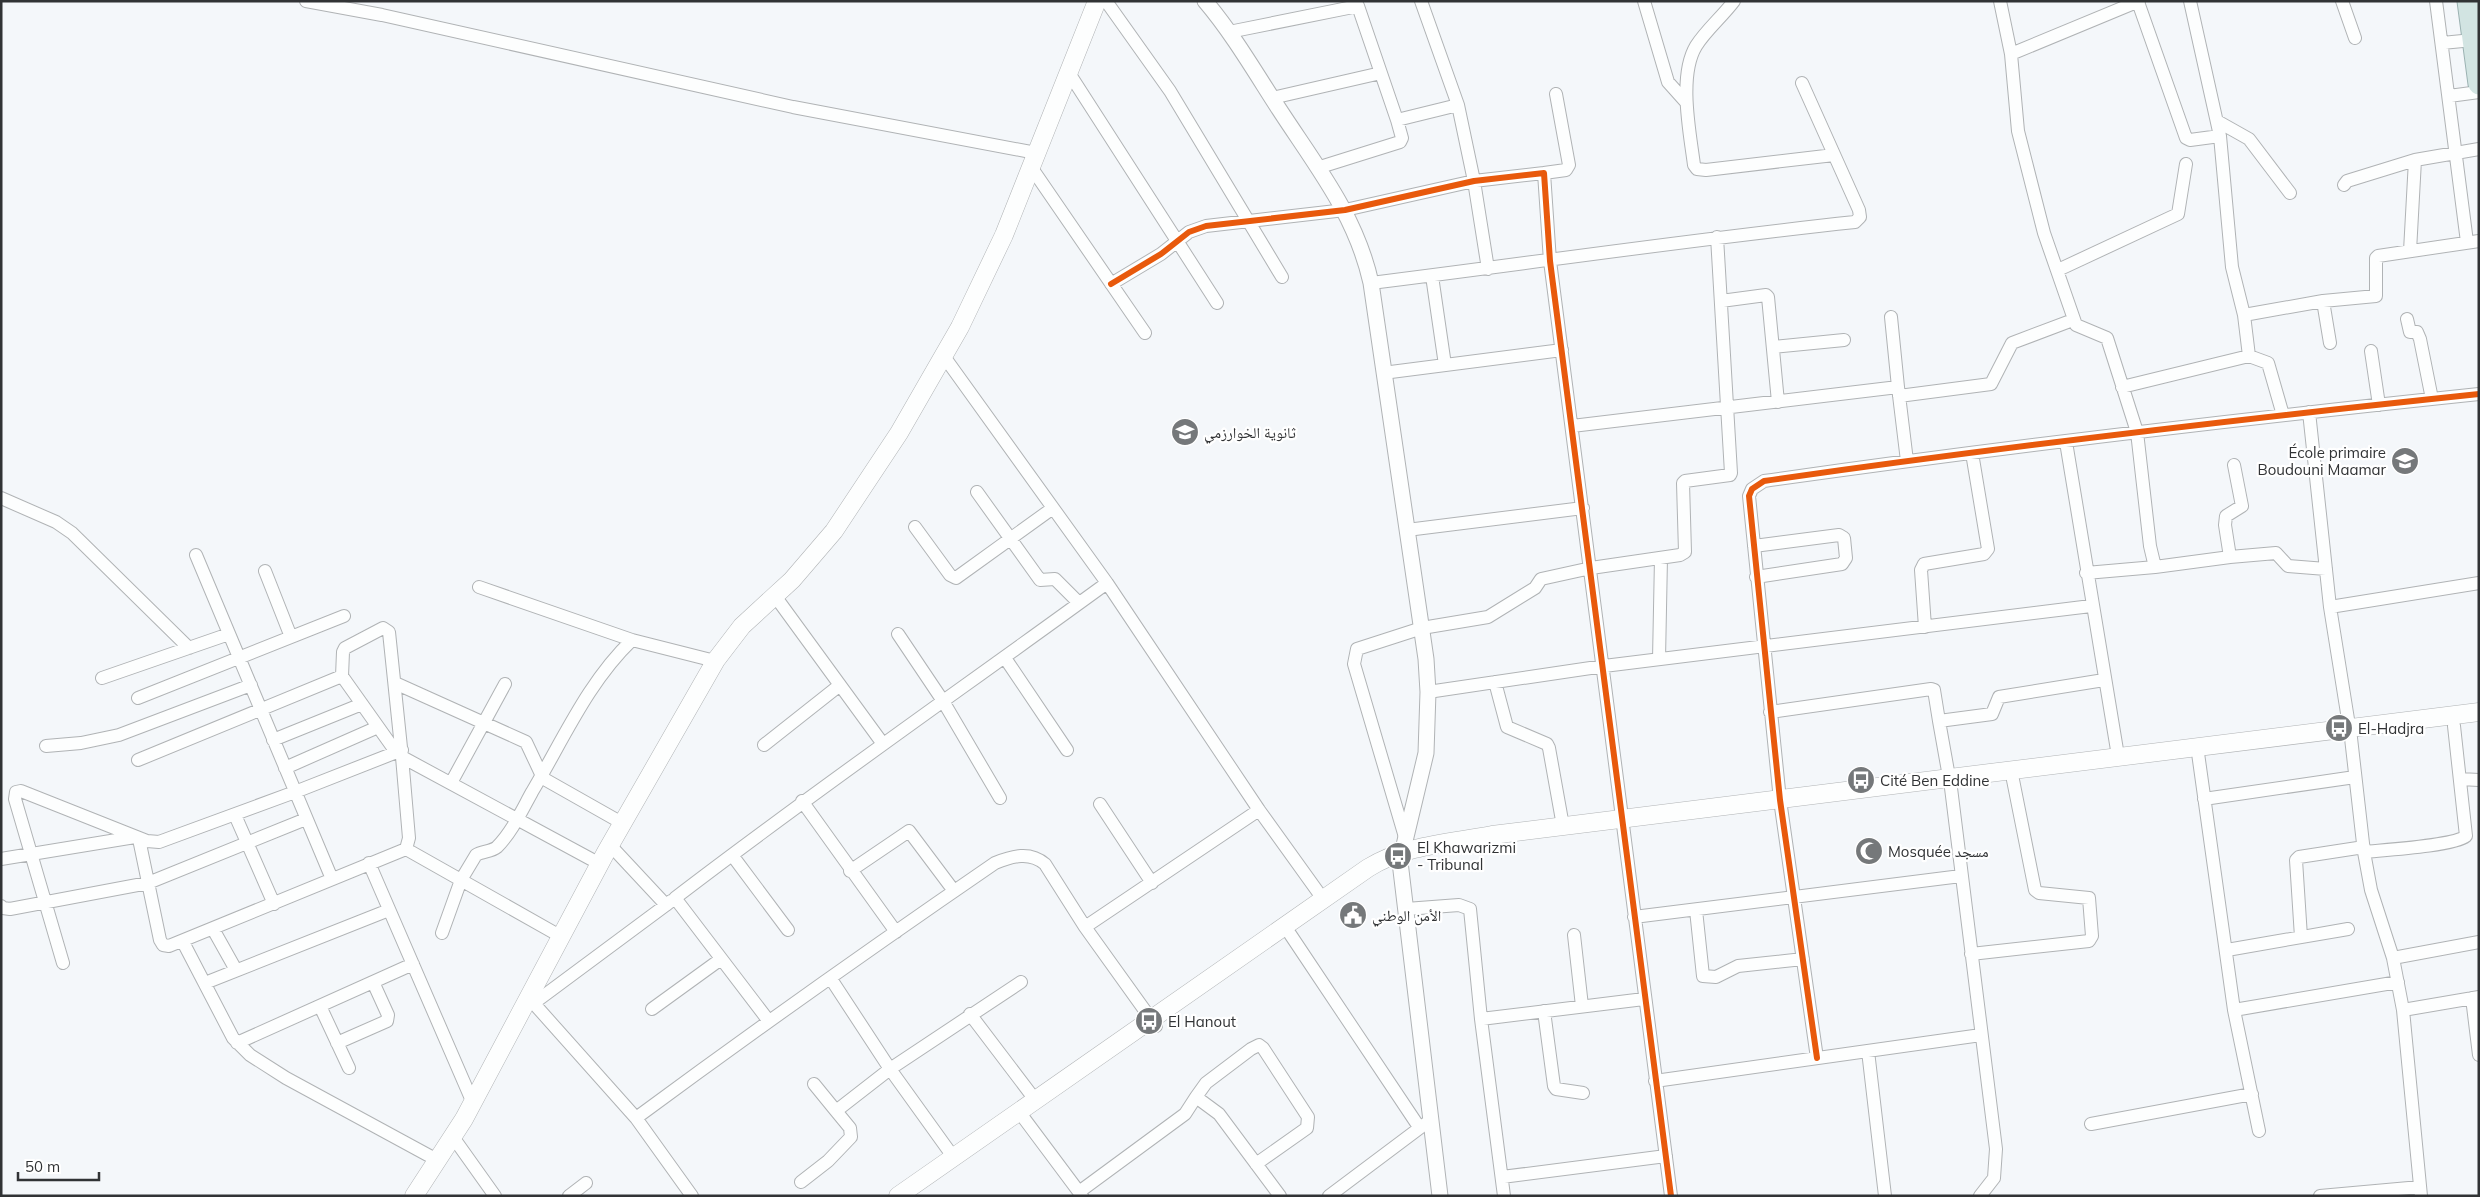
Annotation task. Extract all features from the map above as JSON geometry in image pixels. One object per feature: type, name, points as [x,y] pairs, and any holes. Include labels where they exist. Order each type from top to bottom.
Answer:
[{"type":"highway","points":[[2468,1],[2479,84]]},
{"type":"main road","points":[[414,1196],[473,1103],[532,1000],[560,936],[715,661],[742,626],[792,580],[834,531],[899,433],[974,301],[1004,235],[1097,1]]},
{"type":"main road","points":[[898,1196],[954,1158],[1023,1116],[1036,1101],[1374,877],[1402,850],[1493,847],[1624,824],[2350,733],[2479,712]]},
{"type":"main road","points":[[2350,733],[2454,726],[2479,722]]},
{"type":"main road","points":[[2012,775],[2118,756],[2198,751]]},
{"type":"main road","points":[[915,1196],[1323,899],[1383,858],[1402,850],[1492,835],[1563,826],[1624,824]]},
{"type":"street","points":[[306,1],[400,19],[1034,160],[1111,284],[1145,333]]},
{"type":"street","points":[[1106,1],[1170,91],[1282,277]]},
{"type":"street","points":[[1205,1],[1229,32],[1345,210],[1365,257],[1371,284],[1422,628],[1428,692],[1426,753],[1418,792],[1402,850]]},
{"type":"street","points":[[1422,1],[1458,105],[1474,181],[1488,269]]},
{"type":"street","points":[[1644,1],[1668,82],[1685,101]]},
{"type":"street","points":[[1734,1],[1695,47],[1685,101],[1694,165],[1701,170],[1834,155]]},
{"type":"street","points":[[2000,1],[2011,54],[2018,131],[2044,233],[2058,270],[2073,320],[2080,328],[2104,335],[2107,338],[2137,432],[2150,546],[2155,567]]},
{"type":"street","points":[[2011,54],[2112,7],[2138,1],[2186,138],[2190,140],[2220,136]]},
{"type":"street","points":[[2190,1],[2220,136],[2232,267],[2244,315],[2249,356]]},
{"type":"street","points":[[2342,1],[2356,38]]},
{"type":"street","points":[[2244,315],[2322,301],[2376,296],[2376,258],[2473,242],[2457,154],[2436,1]]},
{"type":"street","points":[[1229,32],[1357,4],[1402,138],[1400,142],[1317,168]]},
{"type":"street","points":[[2442,43],[2473,40]]},
{"type":"street","points":[[1069,73],[1217,303]]},
{"type":"street","points":[[1272,98],[1381,73]]},
{"type":"street","points":[[1371,284],[1717,237],[1858,220],[1861,215],[1859,210],[1802,83]]},
{"type":"street","points":[[2450,96],[2479,92]]},
{"type":"street","points":[[1111,284],[1198,228],[1345,210],[1474,181],[1566,170],[1569,165],[1556,94]]},
{"type":"street","points":[[1397,120],[1458,105]]},
{"type":"street","points":[[2217,121],[2248,138],[2290,193]]},
{"type":"street","points":[[2344,185],[2347,181],[2415,160],[2479,149]]},
{"type":"street","points":[[2410,251],[2415,160]]},
{"type":"street","points":[[2058,270],[2178,214],[2186,164]]},
{"type":"street","points":[[1544,173],[1550,261],[1604,666],[1644,998],[1671,1196]]},
{"type":"street","points":[[1440,1196],[1425,1124],[1402,850],[1353,658],[1356,649],[1422,628],[1488,617],[1535,588],[1540,579],[1591,568],[1680,555],[1685,552],[1685,481],[1730,475],[1732,473],[1717,237]]},
{"type":"street","points":[[1432,276],[1445,365]]},
{"type":"street","points":[[1721,301],[1766,295],[1768,297],[1778,402]]},
{"type":"street","points":[[2322,301],[2330,343]]},
{"type":"street","points":[[1891,317],[1907,461]]},
{"type":"street","points":[[2407,319],[2410,332],[2417,332],[2420,339],[2432,399]]},
{"type":"street","points":[[1572,426],[1778,402],[1992,384],[2012,343],[2073,320]]},
{"type":"street","points":[[1773,347],[1844,340]]},
{"type":"street","points":[[1383,373],[1562,350]]},
{"type":"street","points":[[2371,351],[2379,405]]},
{"type":"street","points":[[943,355],[1107,583],[1259,810],[1323,899]]},
{"type":"street","points":[[2122,387],[2249,356],[2268,363],[2283,415]]},
{"type":"street","points":[[1817,1058],[1781,805],[1763,648],[1749,496],[1757,484],[1764,481],[1907,461],[2137,432],[2479,394]]},
{"type":"street","points":[[2309,412],[2330,607],[2350,733],[2364,850],[2372,890],[2393,958],[2403,1010],[2421,1191],[2320,1196]]},
{"type":"street","points":[[2066,442],[2091,606],[2118,756]]},
{"type":"street","points":[[1925,627],[1921,570],[1924,564],[1984,554],[1988,549],[1972,453]]},
{"type":"street","points":[[2230,557],[2225,525],[2226,516],[2242,506],[2234,465]]},
{"type":"street","points":[[976,492],[1040,580],[1055,579],[1079,603]]},
{"type":"street","points":[[1,498],[56,522],[72,533],[189,648]]},
{"type":"street","points":[[915,527],[954,578],[960,577],[1053,508]]},
{"type":"street","points":[[1407,530],[1583,508]]},
{"type":"street","points":[[1754,546],[1839,535],[1844,538],[1846,558],[1842,564],[1756,577]]},
{"type":"street","points":[[2086,573],[2276,553],[2288,566],[2326,569]]},
{"type":"street","points":[[196,555],[332,879]]},
{"type":"street","points":[[1659,659],[1661,558]]},
{"type":"street","points":[[265,571],[291,638]]},
{"type":"street","points":[[692,1196],[636,1118],[532,1000],[670,902],[802,801],[1005,658],[1107,583]]},
{"type":"street","points":[[2330,607],[2479,583]]},
{"type":"street","points":[[479,586],[632,640],[715,661]]},
{"type":"street","points":[[775,596],[883,744]]},
{"type":"street","points":[[1428,692],[1604,666],[1763,648],[2091,606]]},
{"type":"street","points":[[138,698],[344,616]]},
{"type":"street","points":[[406,849],[409,838],[400,753],[395,683],[389,632],[384,628],[345,648],[343,652],[342,676],[378,727],[400,753],[600,864]]},
{"type":"street","points":[[102,678],[229,634]]},
{"type":"street","points":[[898,634],[943,701],[1000,798]]},
{"type":"street","points":[[442,932],[461,880],[476,855],[498,846],[517,819],[591,688],[611,661],[632,640]]},
{"type":"street","points":[[1005,658],[1067,750]]},
{"type":"street","points":[[138,760],[342,676]]},
{"type":"street","points":[[1939,721],[1992,714],[1999,697],[2104,680]]},
{"type":"street","points":[[1495,682],[1507,727],[1547,744],[1549,748],[1563,826]]},
{"type":"street","points":[[395,683],[526,742],[542,776],[622,823]]},
{"type":"street","points":[[451,783],[505,684]]},
{"type":"street","points":[[46,746],[82,743],[119,735],[251,685]]},
{"type":"street","points":[[764,745],[840,685]]},
{"type":"street","points":[[1770,712],[1930,689],[1934,690],[1950,783],[1996,1149],[1994,1178],[1991,1190],[1980,1196]]},
{"type":"street","points":[[273,740],[362,704]]},
{"type":"street","points":[[2301,937],[2296,860],[2299,858],[2441,843],[2464,838],[2466,833],[2454,726]]},
{"type":"street","points":[[285,768],[378,727]]},
{"type":"street","points":[[2198,751],[2234,1010],[2259,1131]]},
{"type":"street","points":[[63,963],[30,854],[15,799],[16,792],[21,792],[137,838],[147,841],[168,840],[400,753]]},
{"type":"street","points":[[1971,954],[2091,939],[2089,898],[2039,893],[2035,890],[2012,775]]},
{"type":"street","points":[[2204,799],[2355,777]]},
{"type":"street","points":[[2460,779],[2479,780]]},
{"type":"street","points":[[802,801],[850,872],[896,932]]},
{"type":"street","points":[[1100,804],[1152,883]]},
{"type":"street","points":[[1085,927],[1259,810]]},
{"type":"street","points":[[235,815],[274,904]]},
{"type":"street","points":[[1,906],[10,909],[44,904],[148,883],[306,819]]},
{"type":"street","points":[[850,872],[909,831],[954,891]]},
{"type":"street","points":[[137,838],[163,945],[169,946],[183,942],[406,849]]},
{"type":"street","points":[[1,859],[137,838]]},
{"type":"street","points":[[610,845],[670,902],[721,959],[768,1020]]},
{"type":"street","points":[[406,849],[560,936]]},
{"type":"street","points":[[732,855],[788,930]]},
{"type":"street","points":[[636,1118],[768,1020],[831,979],[994,863],[1009,857],[1027,855],[1039,859],[1045,864],[1085,927],[1153,1022]]},
{"type":"street","points":[[369,863],[473,1103]]},
{"type":"street","points":[[1634,917],[1962,876]]},
{"type":"street","points":[[1406,909],[1459,905],[1470,909],[1481,1019],[1504,1196]]},
{"type":"street","points":[[204,983],[389,910]]},
{"type":"street","points":[[1696,910],[1703,976],[1716,977],[1738,966],[1803,959]]},
{"type":"street","points":[[213,929],[236,970]]},
{"type":"street","points":[[2227,950],[2348,929]]},
{"type":"street","points":[[1290,934],[1425,1124]]},
{"type":"street","points":[[1574,935],[1582,1006]]},
{"type":"street","points":[[183,942],[238,1043],[250,1055],[280,1074],[437,1160]]},
{"type":"street","points":[[2393,958],[2479,942]]},
{"type":"street","points":[[652,1009],[721,959]]},
{"type":"street","points":[[238,1043],[413,964]]},
{"type":"street","points":[[831,979],[890,1069],[954,1158]]},
{"type":"street","points":[[337,1043],[387,1021],[388,1015],[373,982]]},
{"type":"street","points":[[836,1111],[890,1069],[970,1014],[1021,982]]},
{"type":"street","points":[[2234,1010],[2398,982]]},
{"type":"street","points":[[1481,1019],[1644,998]]},
{"type":"street","points":[[2403,1010],[2475,998],[2479,1055]]},
{"type":"street","points":[[320,1006],[349,1068]]},
{"type":"street","points":[[1544,1011],[1554,1086],[1583,1093]]},
{"type":"street","points":[[970,1014],[1036,1101]]},
{"type":"street","points":[[1655,1080],[1981,1036]]},
{"type":"street","points":[[1023,1116],[1081,1194],[1185,1114],[1206,1083],[1259,1045],[1263,1048],[1308,1117],[1309,1124],[1307,1128],[1256,1164]]},
{"type":"street","points":[[1868,1051],[1885,1196]]},
{"type":"street","points":[[801,1182],[828,1160],[851,1137],[850,1128],[814,1084]]},
{"type":"street","points":[[2091,1124],[2252,1094]]},
{"type":"street","points":[[1196,1097],[1219,1114],[1280,1196]]},
{"type":"street","points":[[1330,1196],[1425,1124]]},
{"type":"street","points":[[453,1136],[495,1196]]},
{"type":"street","points":[[1502,1177],[1666,1156]]},
{"type":"street","points":[[569,1196],[586,1182]]},
{"type":"cycle path","points":[[1111,284],[1161,254],[1189,232],[1206,226],[1345,210],[1474,181],[1544,173],[1550,261],[1671,1196]]},
{"type":"cycle path","points":[[1817,1058],[1780,800],[1749,496],[1752,489],[1764,481],[2031,445],[2479,394]]},
{"type":"place","name":"ثانوية الخوارزمي","points":[[1185,432]]},
{"type":"place","name":"École primaire Boudouni Maamar","points":[[2405,461]]},
{"type":"place","name":"El-Hadjra","points":[[2339,728]]},
{"type":"place","name":"Cité Ben Eddine","points":[[1861,780]]},
{"type":"place","name":"Mosquée مسجد","points":[[1869,851]]},
{"type":"place","name":"El Khawarizmi - Tribunal","points":[[1398,856]]},
{"type":"place","name":"الأمن الوطني","points":[[1353,915]]},
{"type":"place","name":"El Hanout","points":[[1149,1021]]}]
